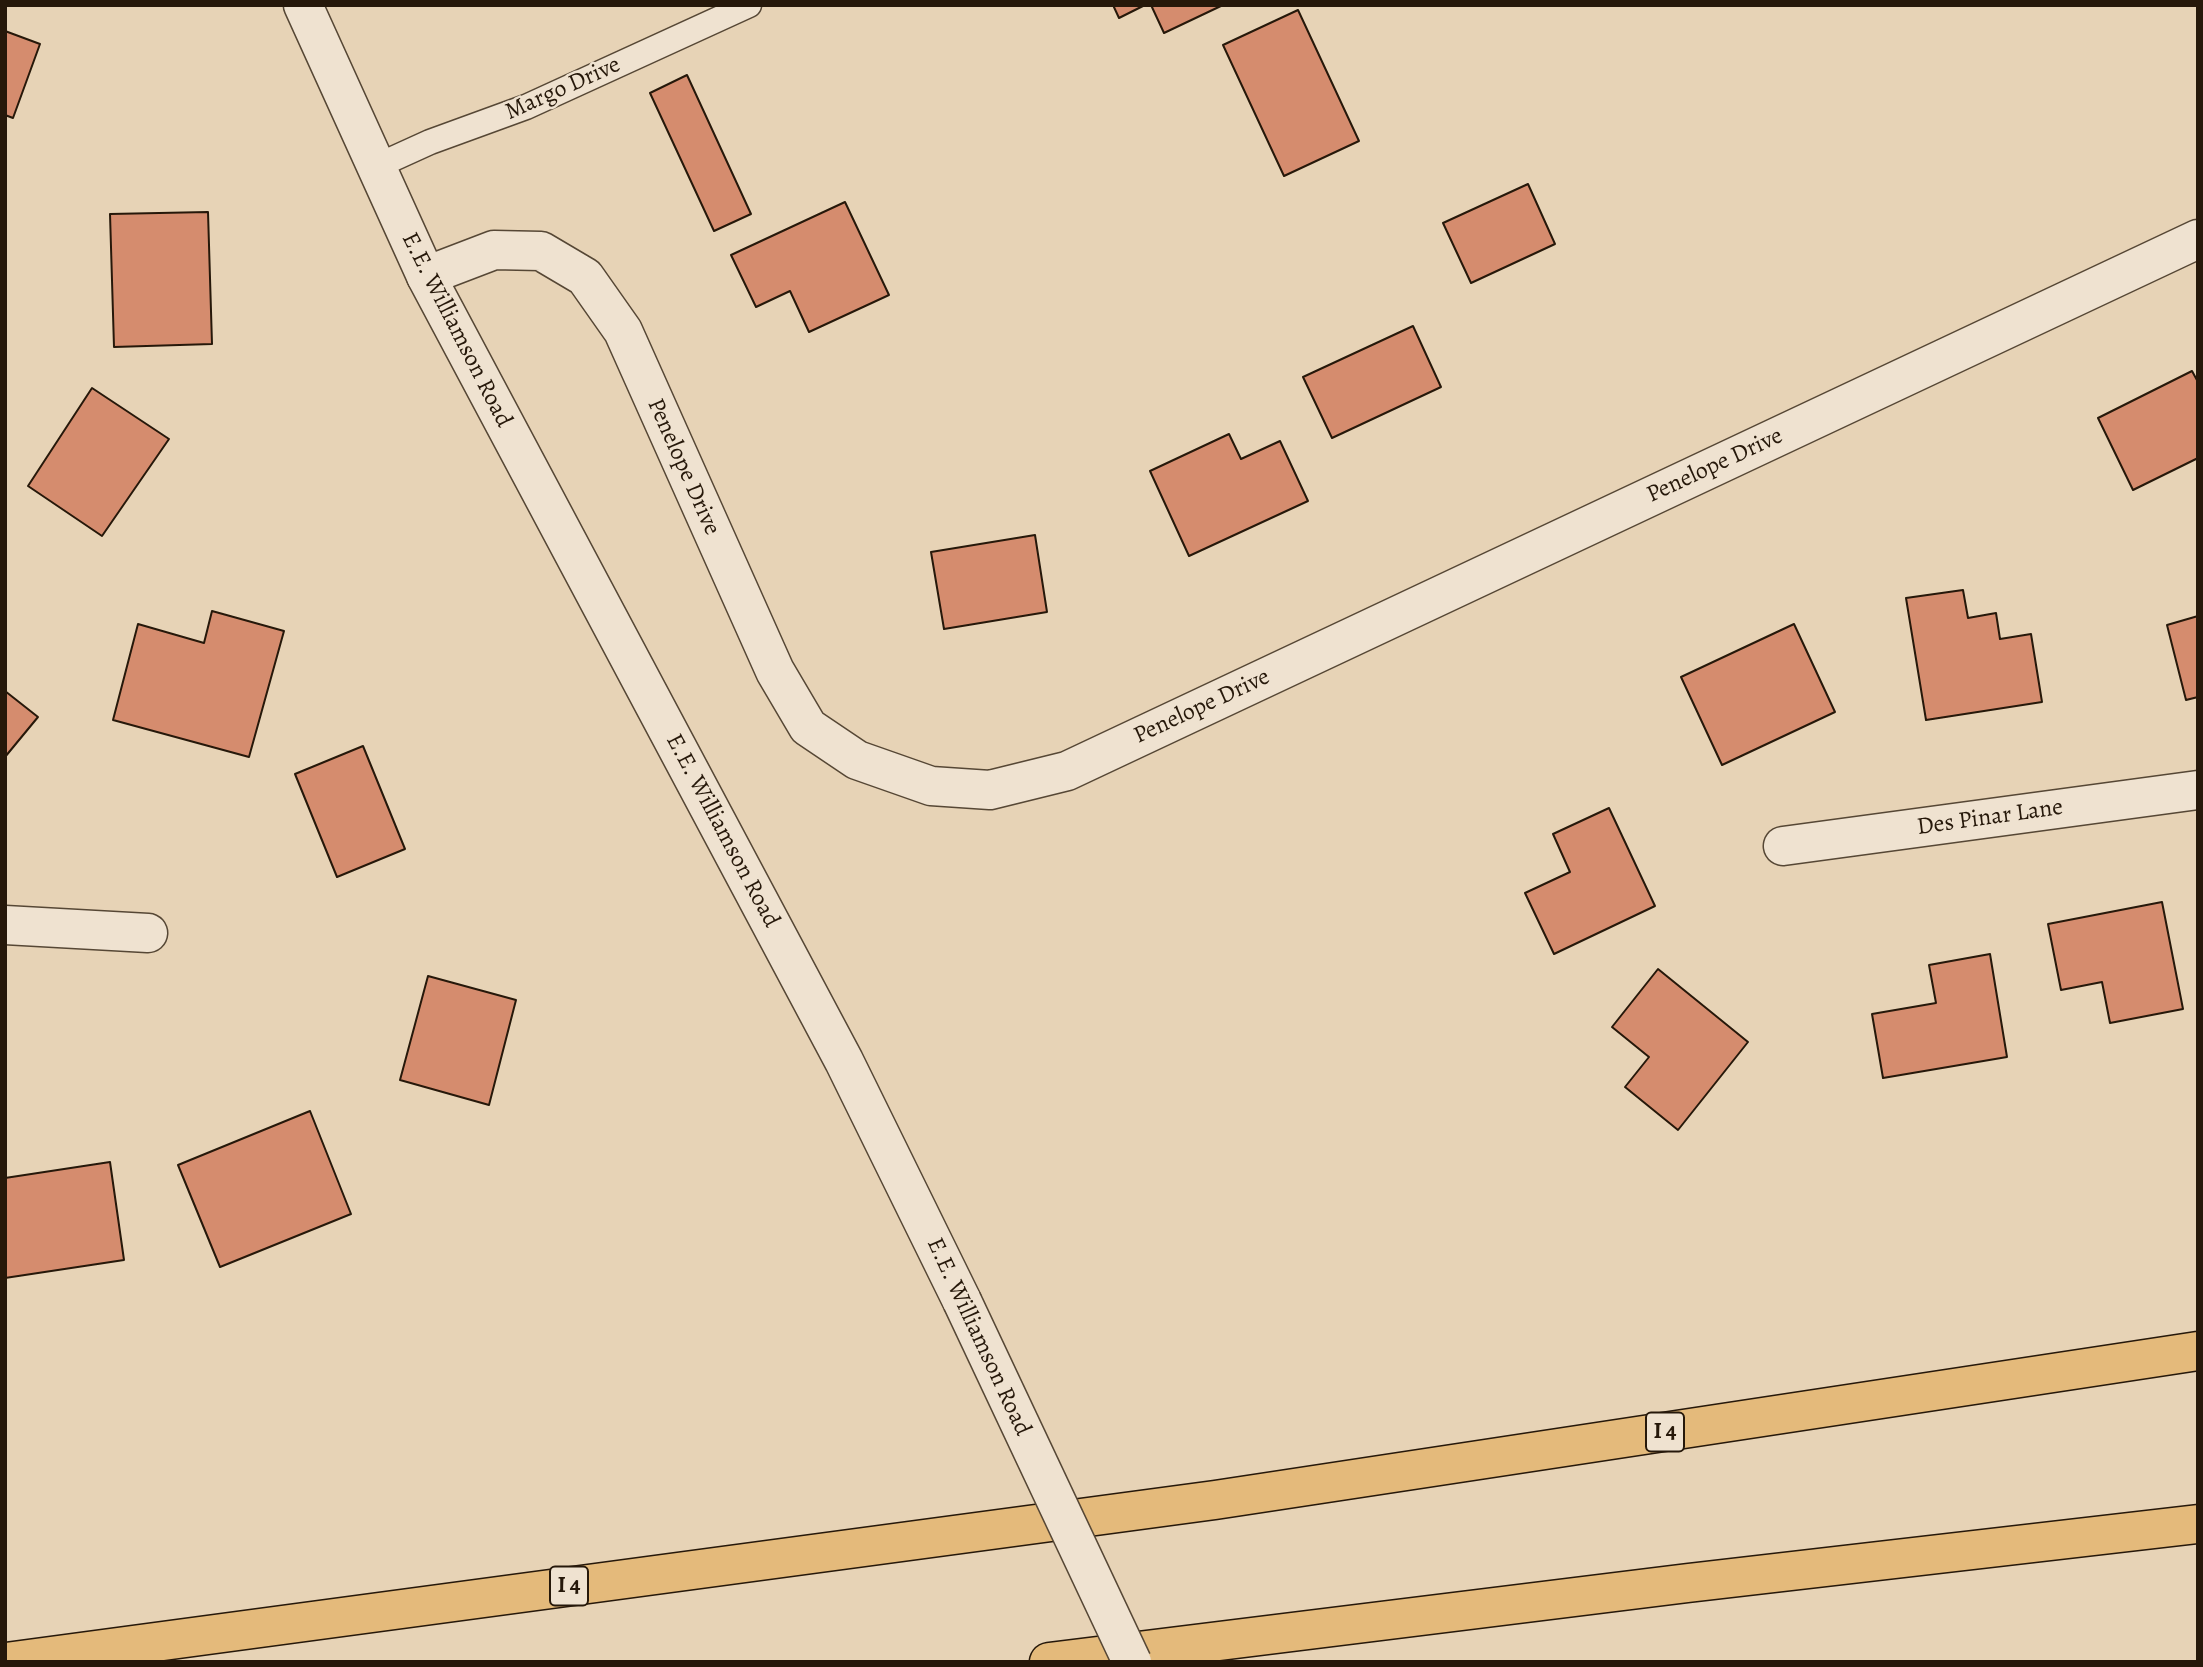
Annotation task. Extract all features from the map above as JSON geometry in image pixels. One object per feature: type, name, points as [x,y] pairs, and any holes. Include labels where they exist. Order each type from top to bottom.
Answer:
[{"type":"highway","name":"I 4","points":[[6,1662],[1215,1500],[2198,1351]]},
{"type":"highway","points":[[1049,1662],[1688,1583],[2198,1524]]},
{"type":"street","name":"E.E. Williamson Road","points":[[303,5],[426,276],[844,1061],[962,1301],[1132,1662]]},
{"type":"street","name":"Penelope Drive","points":[[426,276],[494,250],[541,251],[585,277],[622,331],[775,671],[808,727],[857,760],[931,786],[990,790],[1067,771],[2198,239]]},
{"type":"street","name":"Des Pinar Lane","points":[[1783,846],[2198,790]]},
{"type":"street","points":[[5,925],[148,933]]},
{"type":"lane","name":"Margo Drive","points":[[375,167],[430,142],[526,107],[749,5]]},
{"type":"building","points":[[1113,5],[1145,5],[1119,18]]},
{"type":"building","points":[[1151,5],[1223,5],[1164,33]]},
{"type":"building","points":[[1298,10],[1359,141],[1284,176],[1223,45]]},
{"type":"building","points":[[5,31],[40,44],[13,118],[5,115]]},
{"type":"building","points":[[687,75],[751,214],[714,231],[650,93]]},
{"type":"building","points":[[1528,184],[1555,244],[1471,283],[1443,223]]},
{"type":"building","points":[[845,202],[889,295],[809,332],[790,291],[756,307],[731,255]]},
{"type":"building","points":[[208,212],[212,344],[114,347],[110,214]]},
{"type":"building","points":[[1413,326],[1441,387],[1332,438],[1303,377]]},
{"type":"building","points":[[2192,371],[2198,382],[2198,458],[2133,490],[2098,418]]},
{"type":"building","points":[[92,388],[169,439],[102,536],[28,486]]},
{"type":"building","points":[[1229,434],[1241,459],[1280,441],[1308,501],[1189,556],[1150,471]]},
{"type":"building","points":[[1035,535],[1047,612],[944,629],[931,552]]},
{"type":"building","points":[[1963,590],[1968,618],[1996,613],[2000,639],[2031,634],[2042,702],[1926,720],[1906,598]]},
{"type":"building","points":[[212,611],[284,631],[249,757],[113,720],[138,624],[204,643]]},
{"type":"building","points":[[2198,616],[2198,697],[2186,700],[2167,625]]},
{"type":"building","points":[[1794,624],[1835,712],[1722,765],[1681,677]]},
{"type":"building","points":[[5,691],[38,717],[5,757]]},
{"type":"building","points":[[363,746],[405,849],[337,877],[295,774]]},
{"type":"building","points":[[1609,808],[1655,906],[1554,954],[1525,893],[1570,872],[1553,834]]},
{"type":"building","points":[[2162,902],[2183,1009],[2110,1023],[2102,982],[2061,990],[2048,924]]},
{"type":"building","points":[[1990,954],[2007,1057],[1883,1078],[1872,1014],[1936,1003],[1929,965]]},
{"type":"building","points":[[1658,969],[1748,1042],[1678,1130],[1625,1087],[1649,1057],[1612,1027]]},
{"type":"building","points":[[428,976],[516,1000],[489,1105],[400,1080]]},
{"type":"building","points":[[310,1111],[351,1214],[220,1267],[178,1165]]},
{"type":"building","points":[[110,1162],[124,1260],[5,1278],[5,1178]]}]
